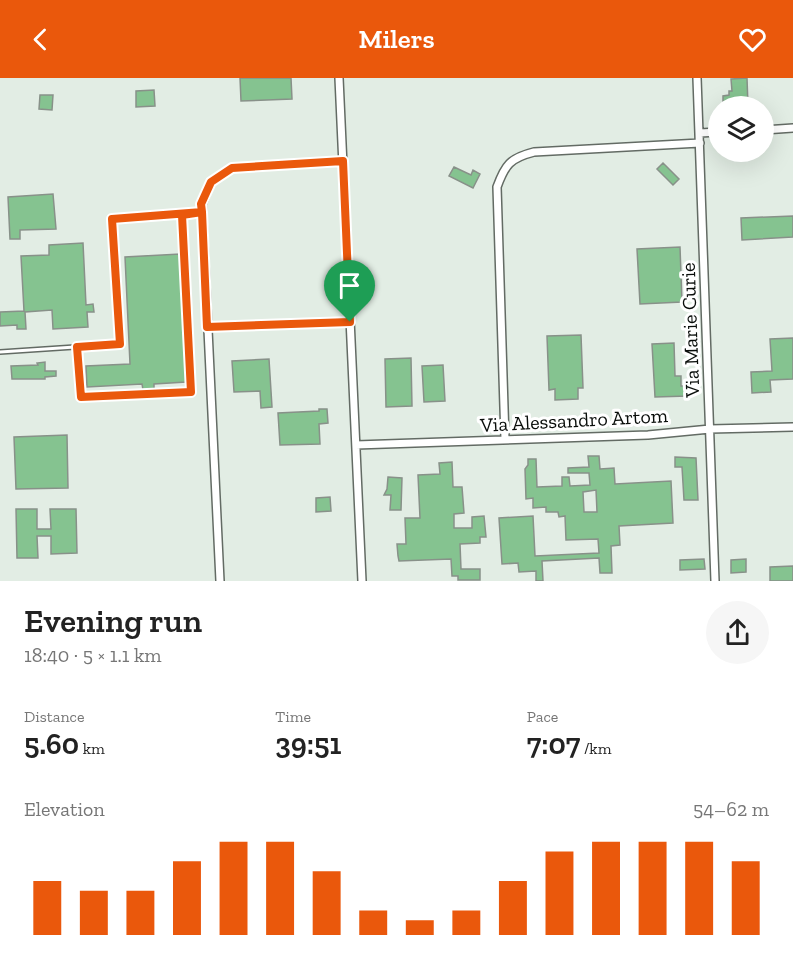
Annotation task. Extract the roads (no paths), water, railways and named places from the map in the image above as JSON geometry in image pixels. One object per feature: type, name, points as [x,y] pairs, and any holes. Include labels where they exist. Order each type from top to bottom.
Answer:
[{"type":"street","points":[[339,78],[362,581]]},
{"type":"street","name":"Via Marie Curie","points":[[697,78],[714,581]]},
{"type":"street","points":[[774,129],[793,128]]},
{"type":"street","points":[[700,133],[708,133]]},
{"type":"street","points":[[505,439],[497,187],[507,165],[515,159],[534,152],[700,143]]},
{"type":"street","points":[[220,581],[201,204],[211,182],[232,168],[343,161]]},
{"type":"street","name":"Via Alessandro Artom","points":[[356,445],[648,435],[710,429],[793,427]]},
{"type":"lane","points":[[0,352],[120,344],[112,219],[202,212]]},
{"type":"lane","points":[[77,347],[81,397],[191,392],[182,215]]},
{"type":"lane","points":[[207,327],[350,322]]}]
